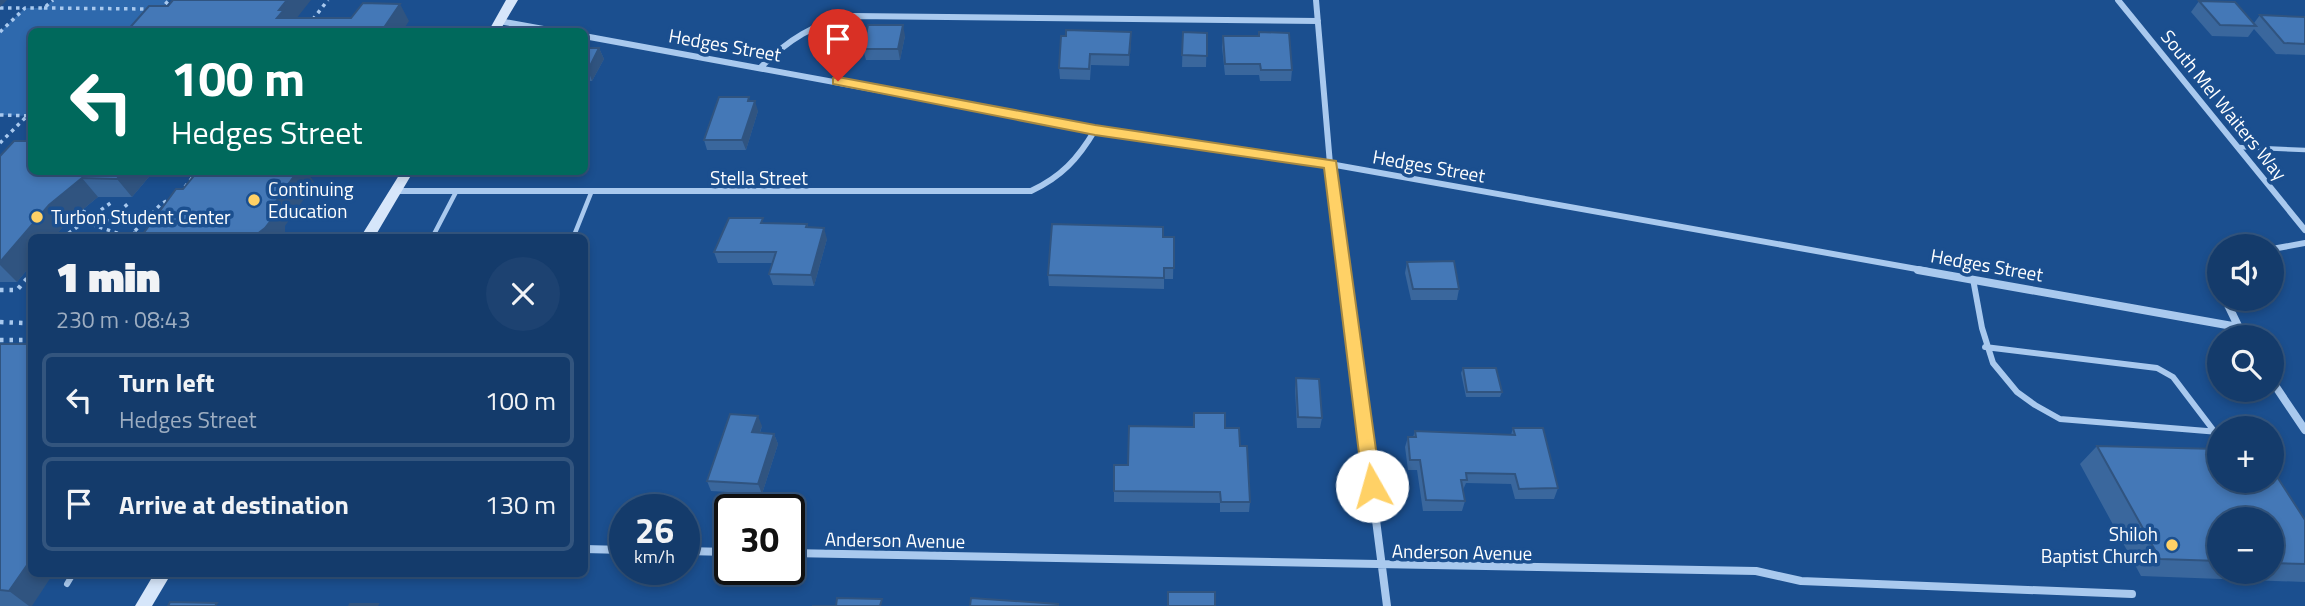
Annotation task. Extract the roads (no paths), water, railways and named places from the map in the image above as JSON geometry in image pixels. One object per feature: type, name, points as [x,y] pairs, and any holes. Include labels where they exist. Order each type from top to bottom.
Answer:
[{"type":"main road","points":[[496,26],[512,0]]},
{"type":"main road","points":[[369,234],[405,175]]},
{"type":"main road","points":[[143,606],[161,577]]},
{"type":"street","points":[[1316,0],[1331,164],[1387,606]]},
{"type":"street","name":"South Mel Waiters Way","points":[[2118,0],[2305,230]]},
{"type":"street","points":[[761,67],[801,31],[814,24],[852,16],[1318,21]]},
{"type":"street","points":[[496,26],[517,28]]},
{"type":"street","name":"Hedges Street","points":[[588,37],[1095,130],[1331,164],[2227,325]]},
{"type":"street","name":"Stella Street","points":[[396,191],[1031,191],[1056,180],[1079,160],[1095,130]]},
{"type":"street","points":[[2284,247],[2305,243]]},
{"type":"street","points":[[2284,399],[2305,430]]},
{"type":"street","points":[[588,549],[609,550]]},
{"type":"street","name":"Anderson Avenue","points":[[805,553],[1756,571],[1801,581],[2132,594]]},
{"type":"lane","points":[[2238,147],[2305,149]]},
{"type":"lane","points":[[434,234],[456,192]]},
{"type":"lane","points":[[575,234],[591,193]]},
{"type":"lane","points":[[1973,279],[1984,347],[2003,381],[2043,410],[2060,419],[2207,431]]},
{"type":"lane","points":[[1984,347],[2157,368],[2174,377],[2207,419]]},
{"type":"lane","points":[[67,584],[71,577]]},
{"type":"place","name":"Continuing Education","points":[[254,200]]},
{"type":"place","name":"Turbon Student Center","points":[[37,217]]},
{"type":"place","name":"Shiloh Baptist Church","points":[[2172,545]]}]
